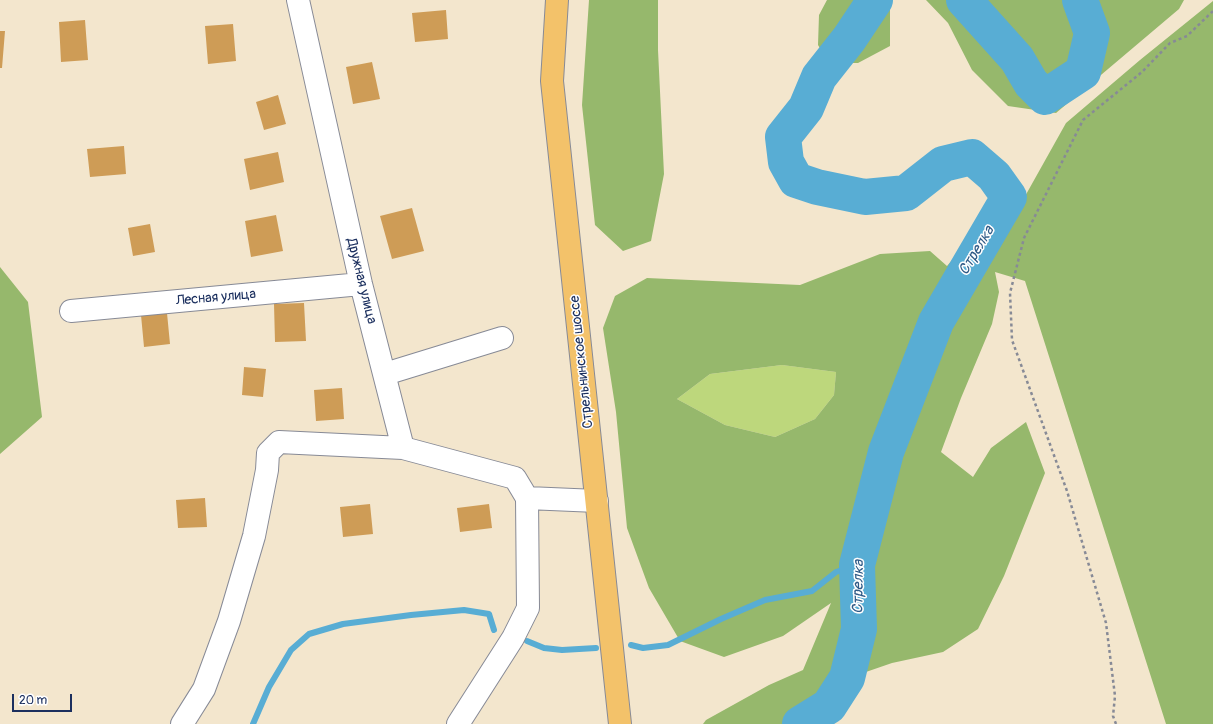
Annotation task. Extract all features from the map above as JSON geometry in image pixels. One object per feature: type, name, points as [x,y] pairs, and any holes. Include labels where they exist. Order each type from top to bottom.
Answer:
[{"type":"main road","name":"Стрельнинское шоссе","points":[[557,0],[552,81],[620,724]]},
{"type":"street","name":"Дружная улица","points":[[298,0],[361,284],[403,448]]},
{"type":"street","name":"Лесная улица","points":[[71,311],[361,284]]},
{"type":"street","points":[[385,374],[502,338]]},
{"type":"street","points":[[182,724],[204,689],[229,620],[254,536],[267,470],[268,453],[279,442],[403,448],[515,478],[527,498],[528,608],[513,638],[458,724]]},
{"type":"street","points":[[527,498],[597,501]]},
{"type":"path","points":[[1116,724],[1113,716],[1115,696],[1106,623],[1067,491],[1012,340],[1010,293],[1024,238],[1083,120],[1142,72],[1170,43],[1186,36],[1213,11]]},
{"type":"green space","points":[[589,0],[658,0],[658,50],[664,174],[651,241],[623,251],[595,225],[582,105]]},
{"type":"green space","points":[[827,0],[890,0],[890,46],[858,63],[829,63],[818,45],[819,15]]},
{"type":"green space","points":[[926,0],[1184,0],[1179,9],[1056,113],[1008,106],[972,70],[948,23]]},
{"type":"green space","points":[[1213,1],[1213,724],[1166,724],[1025,281],[995,272],[999,292],[992,324],[961,398],[941,452],[973,477],[991,448],[1026,422],[1045,473],[1004,576],[978,629],[943,652],[892,663],[863,673],[815,724],[703,724],[706,720],[769,685],[803,670],[831,603],[783,636],[724,657],[680,641],[649,588],[627,528],[616,412],[603,328],[615,296],[647,278],[800,285],[880,254],[930,251],[947,266],[981,227],[1019,207],[1066,123],[1140,60]],"holes":[[[782,365],[836,372],[834,395],[815,419],[775,437],[725,425],[677,399],[710,374]]]},
{"type":"green space","points":[[0,267],[28,302],[42,417],[0,454]]},
{"type":"green space","points":[[782,365],[836,372],[834,395],[815,419],[775,437],[725,425],[677,399],[710,374]]},
{"type":"building","points":[[446,10],[448,39],[415,42],[412,13]]},
{"type":"building","points":[[85,20],[88,60],[61,62],[59,22]]},
{"type":"building","points":[[233,24],[236,61],[208,64],[205,26]]},
{"type":"building","points":[[0,31],[5,31],[2,68],[0,68]]},
{"type":"building","points":[[372,62],[380,99],[353,104],[346,67]]},
{"type":"building","points":[[278,95],[286,124],[264,130],[256,102]]},
{"type":"building","points":[[124,146],[126,174],[90,177],[87,149]]},
{"type":"building","points":[[278,152],[284,182],[250,190],[244,159]]},
{"type":"building","points":[[412,208],[424,251],[392,259],[380,216]]},
{"type":"building","points":[[276,215],[283,251],[251,257],[245,221]]},
{"type":"building","points":[[150,224],[155,252],[133,256],[128,228]]},
{"type":"building","points":[[304,303],[306,341],[275,342],[274,304]]},
{"type":"building","points":[[167,313],[170,344],[144,347],[141,315]]},
{"type":"building","points":[[244,367],[266,369],[263,397],[242,395]]},
{"type":"building","points":[[342,388],[344,419],[316,421],[314,390]]},
{"type":"building","points":[[205,498],[207,527],[178,528],[176,500]]},
{"type":"building","points":[[370,504],[373,534],[343,537],[340,507]]},
{"type":"building","points":[[489,504],[492,528],[460,532],[457,508]]},
{"type":"waterway","name":"Стрелка","points":[[800,724],[829,706],[847,678],[859,629],[857,565],[886,452],[936,322],[1009,197],[994,176],[972,157],[943,164],[906,193],[865,197],[817,187],[796,180],[786,162],[783,137],[806,108],[819,77],[849,39],[875,0]]},
{"type":"waterway","name":"Стрелка","points":[[964,0],[1017,59],[1031,83],[1045,97],[1083,72],[1092,33],[1080,0]]},
{"type":"waterway","points":[[631,645],[643,648],[668,645],[721,619],[765,600],[812,591],[836,572],[857,565]]},
{"type":"waterway","points":[[253,724],[269,687],[291,650],[309,634],[343,624],[464,610],[489,614],[494,630]]},
{"type":"waterway","points":[[527,641],[544,648],[562,650],[596,648]]}]
